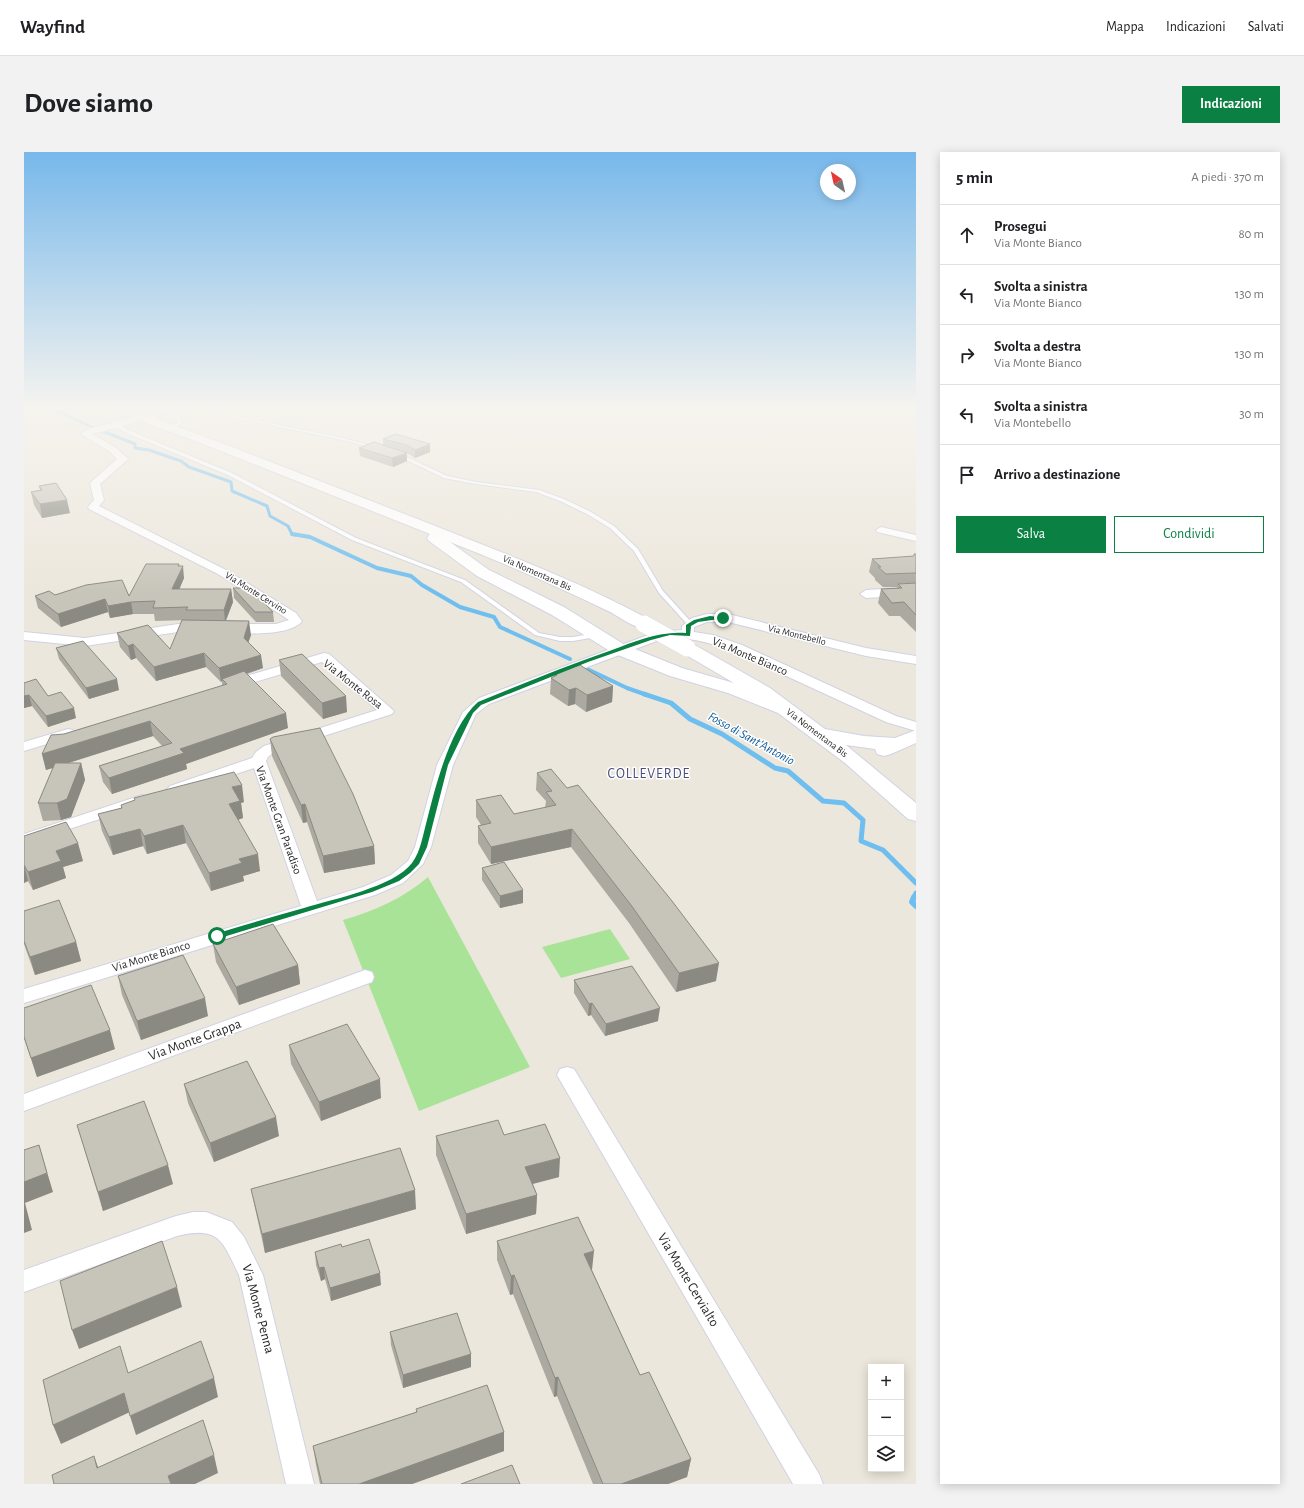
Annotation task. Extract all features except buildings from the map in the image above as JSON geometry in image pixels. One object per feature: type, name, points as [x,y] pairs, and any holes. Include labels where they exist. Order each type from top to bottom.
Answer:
[{"type":"main road","name":"Via Nomentana Bis","points":[[278,470],[513,562],[614,607],[644,624],[688,635],[819,734],[871,775],[916,814]]},
{"type":"main road","points":[[408,520],[483,573],[558,611],[619,649],[676,672],[735,688],[786,710]]},
{"type":"main road","points":[[819,734],[864,742],[897,744]]},
{"type":"main road","points":[[871,775],[878,755],[897,744],[916,736]]},
{"type":"street","name":"Via Monte Cervino","points":[[24,636],[85,642],[178,628],[284,627],[294,624],[296,620],[292,616],[222,572],[95,509],[93,507],[99,500],[95,483],[110,470]]},
{"type":"street","points":[[882,530],[916,538]]},
{"type":"street","points":[[866,594],[916,592]]},
{"type":"street","name":"Via Montebello","points":[[688,635],[710,618],[734,619],[866,652],[916,660]]},
{"type":"street","name":"Via Monte Bianco","points":[[24,996],[188,945],[311,909],[397,879],[415,864],[423,847],[445,765],[470,712],[475,706],[526,684],[660,635],[679,633],[719,641],[891,720],[916,727]]},
{"type":"street","name":"Via Monte Rosa","points":[[219,689],[324,657],[387,710],[269,749],[261,755],[258,761]]},
{"type":"street","points":[[24,747],[84,729]]},
{"type":"street","name":"Via Monte Gran Paradiso","points":[[24,839],[258,761],[311,909]]},
{"type":"street","name":"Via Monte Grappa","points":[[24,1103],[365,977]]},
{"type":"street","name":"Via Monte Cervialto","points":[[567,1075],[809,1484]]},
{"type":"street","name":"Via Monte Penna","points":[[24,1282],[176,1226],[206,1222],[224,1229],[236,1244],[251,1275],[300,1484]]},
{"type":"lane","points":[[221,470],[354,539],[463,580],[537,634],[551,640],[568,640],[596,635]]},
{"type":"lane","points":[[430,470],[446,477],[476,483],[532,490],[562,500],[589,513],[612,527],[636,550],[688,635]]},
{"type":"green space","points":[[428,877],[530,1067],[419,1111],[343,920],[388,903],[419,885]]},
{"type":"green space","points":[[610,929],[630,959],[561,978],[542,947]]},
{"type":"waterway","name":"Fosso di Sant'Antonio","points":[[198,470],[231,482],[232,491],[267,506],[270,516],[288,526],[292,534]]},
{"type":"waterway","name":"Fosso di Sant'Antonio","points":[[292,534],[310,537],[377,568],[411,576],[422,585],[460,607],[494,617],[500,627],[570,659]]},
{"type":"waterway","name":"Fosso di Sant'Antonio","points":[[583,667],[627,688],[647,695]]},
{"type":"waterway","name":"Fosso di Sant'Antonio","points":[[647,695],[671,703],[690,719],[722,734],[775,768],[788,771],[823,801],[844,803],[863,820],[861,841],[883,850],[916,883]]},
{"type":"waterway","name":"Fosso di Sant'Antonio","points":[[914,898],[916,893]]},
{"type":"waterway","name":"Fosso di Sant'Antonio","points":[[914,897],[912,902],[916,906]]},
{"type":"district","name":"COLLEVERDE","points":[[649,774]]},
{"type":"route","points":[[217,936],[370,891],[397,879],[407,872],[415,864],[423,847],[445,765],[470,712],[475,706],[586,660],[650,638],[670,633],[688,635],[688,626],[692,622],[710,618],[723,618]]}]
